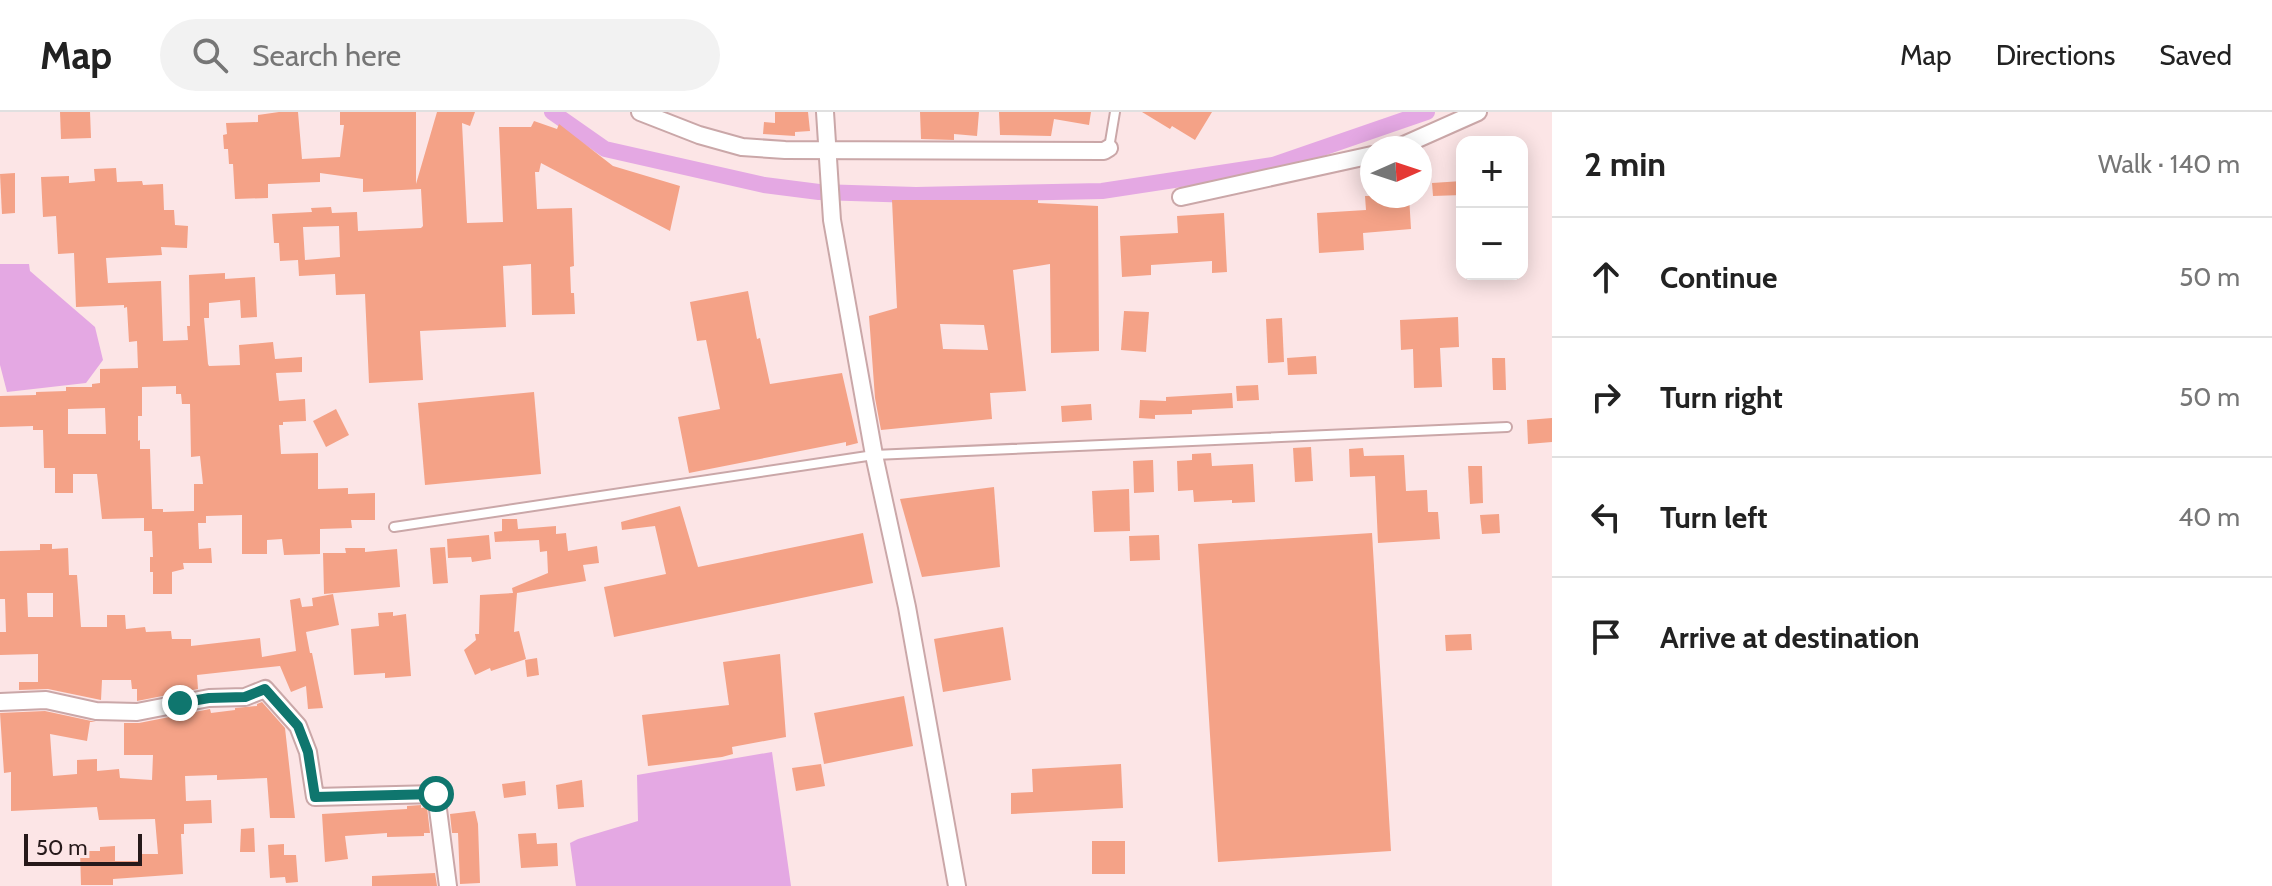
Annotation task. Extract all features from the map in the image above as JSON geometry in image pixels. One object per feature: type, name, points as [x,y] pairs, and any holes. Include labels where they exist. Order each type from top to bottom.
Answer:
[{"type":"street","points":[[640,112],[699,135],[742,147],[828,158],[1104,151],[1109,148]]},
{"type":"street","points":[[825,112],[832,220],[957,886]]},
{"type":"street","points":[[1424,136],[1478,112]]},
{"type":"street","points":[[1181,197],[1360,158]]},
{"type":"street","points":[[0,702],[46,700],[96,711],[137,712],[209,698],[245,697],[265,689],[298,726],[308,752],[315,797],[436,794],[448,886]]},
{"type":"lane","points":[[1109,148],[1115,112]]},
{"type":"lane","points":[[394,527],[874,455],[1507,427]]},
{"type":"shaded area","points":[[0,264],[29,264],[30,271],[95,327],[103,360],[86,383],[7,392],[0,365]]},
{"type":"shaded area","points":[[772,752],[791,886],[576,886],[570,843],[638,821],[637,775]]},
{"type":"building","points":[[60,112],[90,112],[91,138],[61,139]]},
{"type":"building","points":[[298,112],[302,159],[340,157],[344,125],[340,125],[340,112],[416,112],[416,184],[437,112],[475,112],[470,126],[462,123],[467,223],[503,222],[499,127],[531,127],[534,121],[557,129],[559,124],[613,166],[680,186],[670,231],[541,163],[539,172],[535,172],[537,209],[572,208],[574,266],[570,267],[575,314],[532,315],[531,264],[503,266],[506,327],[420,331],[423,380],[369,383],[365,294],[336,295],[335,274],[299,276],[298,260],[280,261],[279,243],[274,243],[272,214],[312,212],[311,208],[331,207],[332,213],[357,212],[358,231],[421,228],[421,189],[363,192],[363,179],[320,173],[320,182],[268,184],[268,198],[235,199],[233,164],[229,164],[228,149],[224,149],[226,123],[258,122],[258,115]],"holes":[[[339,226],[340,257],[305,260],[303,227]]]},
{"type":"building","points":[[775,112],[808,112],[810,131],[795,132],[795,136],[763,134],[764,122],[775,123]]},
{"type":"building","points":[[920,112],[979,112],[977,136],[954,134],[954,140],[921,139]]},
{"type":"building","points":[[999,112],[1091,112],[1089,125],[1054,119],[1051,136],[1000,135]]},
{"type":"building","points":[[1142,112],[1212,112],[1195,140]]},
{"type":"building","points":[[116,168],[117,182],[163,184],[164,210],[174,210],[175,225],[188,226],[187,248],[161,247],[162,255],[106,258],[108,283],[161,281],[163,341],[188,340],[189,275],[225,273],[225,279],[255,277],[257,317],[241,318],[240,300],[209,303],[209,318],[204,318],[208,364],[240,365],[239,345],[273,342],[275,359],[302,357],[302,372],[276,373],[279,401],[305,399],[306,421],[279,425],[281,454],[318,453],[318,489],[348,488],[348,494],[375,493],[375,520],[351,520],[352,528],[320,529],[320,554],[284,555],[282,539],[267,540],[267,554],[242,554],[242,515],[206,516],[206,523],[198,523],[199,549],[211,548],[212,563],[183,563],[184,569],[172,572],[172,594],[153,594],[153,572],[150,572],[152,531],[144,531],[144,518],[102,519],[97,474],[73,474],[73,493],[55,493],[55,468],[44,468],[43,430],[33,430],[33,426],[0,427],[0,396],[66,391],[66,387],[92,387],[92,384],[100,383],[100,369],[138,368],[137,341],[129,342],[127,307],[76,307],[74,253],[58,254],[56,216],[43,217],[41,177],[69,176],[69,183],[95,181],[94,169]],"holes":[[[176,386],[176,394],[181,394],[182,404],[190,404],[191,457],[200,456],[203,484],[194,484],[194,511],[163,512],[163,509],[152,509],[150,449],[140,449],[138,416],[142,416],[142,387]],[[105,408],[106,434],[68,434],[68,409]]]},
{"type":"building","points":[[15,173],[15,213],[2,214],[0,174]]},
{"type":"building","points":[[1456,181],[1456,195],[1433,196],[1432,183]]},
{"type":"building","points":[[892,200],[1038,200],[1038,203],[1098,206],[1099,351],[1051,353],[1050,264],[1013,270],[1026,391],[990,393],[992,419],[881,430],[875,398],[869,316],[897,308]],"holes":[[[940,324],[984,325],[988,350],[943,349]]]},
{"type":"building","points":[[1410,208],[1411,229],[1363,233],[1364,250],[1319,253],[1317,213]]},
{"type":"building","points":[[1224,213],[1227,272],[1212,273],[1212,261],[1151,265],[1151,275],[1122,277],[1120,236],[1178,233],[1177,216]]},
{"type":"building","points":[[748,291],[770,384],[842,373],[858,443],[846,446],[846,442],[689,473],[678,417],[720,409],[706,340],[697,341],[690,302]]},
{"type":"building","points":[[1124,311],[1149,312],[1146,352],[1121,350]]},
{"type":"building","points":[[1458,317],[1459,347],[1440,348],[1442,387],[1414,388],[1413,349],[1401,350],[1400,320]]},
{"type":"building","points":[[1282,318],[1284,362],[1268,363],[1266,319]]},
{"type":"building","points":[[1316,356],[1317,374],[1288,375],[1287,358]]},
{"type":"building","points":[[1492,358],[1505,358],[1506,390],[1493,390]]},
{"type":"building","points":[[1258,385],[1259,400],[1237,401],[1236,386]]},
{"type":"building","points":[[534,392],[541,474],[425,485],[418,403]]},
{"type":"building","points":[[1232,393],[1233,408],[1155,415],[1155,419],[1139,418],[1140,400],[1166,401],[1166,397]]},
{"type":"building","points":[[1091,404],[1092,420],[1062,422],[1061,406]]},
{"type":"building","points":[[336,409],[349,435],[326,447],[313,421]]},
{"type":"building","points":[[1552,418],[1552,442],[1528,444],[1527,420]]},
{"type":"building","points":[[1311,447],[1313,481],[1295,482],[1293,448]]},
{"type":"building","points":[[1363,448],[1364,456],[1404,455],[1406,491],[1427,490],[1428,512],[1438,512],[1440,539],[1378,543],[1375,476],[1350,477],[1349,449]]},
{"type":"building","points":[[1211,453],[1212,466],[1253,464],[1255,502],[1194,502],[1193,490],[1178,491],[1177,461],[1192,460],[1192,454]]},
{"type":"building","points":[[1153,460],[1154,492],[1134,493],[1133,461]]},
{"type":"building","points":[[1468,466],[1482,466],[1483,503],[1470,504]]},
{"type":"building","points":[[994,487],[1000,567],[922,577],[900,499]]},
{"type":"building","points":[[1129,489],[1130,531],[1094,532],[1092,491]]},
{"type":"building","points":[[680,506],[698,567],[863,533],[873,583],[614,637],[604,587],[666,574],[655,526],[622,530],[621,522]]},
{"type":"building","points":[[1499,514],[1500,533],[1482,534],[1480,515]]},
{"type":"building","points":[[502,519],[517,519],[518,529],[556,526],[556,534],[566,533],[568,551],[597,546],[599,563],[583,565],[586,581],[517,593],[514,632],[519,631],[526,659],[475,675],[464,650],[476,640],[475,634],[479,634],[480,595],[513,593],[512,588],[548,573],[547,551],[540,552],[539,540],[495,542],[494,532],[502,531]]},
{"type":"building","points":[[1372,533],[1391,851],[1218,862],[1198,544]]},
{"type":"building","points":[[489,535],[491,559],[472,562],[471,557],[448,558],[447,539]]},
{"type":"building","points":[[1159,535],[1160,560],[1130,561],[1129,536]]},
{"type":"building","points":[[40,544],[52,544],[52,549],[68,548],[69,575],[77,575],[81,627],[107,627],[107,615],[125,615],[126,629],[145,627],[146,632],[171,631],[172,639],[191,639],[191,646],[260,638],[262,657],[296,651],[290,600],[300,598],[302,607],[313,606],[312,598],[333,594],[339,625],[306,632],[323,708],[308,709],[306,686],[291,692],[280,666],[197,675],[198,689],[137,701],[137,689],[132,689],[131,680],[102,680],[101,700],[48,689],[19,690],[19,682],[38,682],[38,654],[0,655],[0,632],[6,632],[5,599],[0,599],[0,551],[40,550]],"holes":[[[27,593],[53,593],[53,617],[28,617]]]},
{"type":"building","points":[[445,547],[448,583],[433,584],[430,548]]},
{"type":"building","points":[[345,548],[365,548],[365,552],[397,549],[400,587],[324,594],[323,553],[346,553]]},
{"type":"building","points":[[393,612],[393,616],[406,614],[411,676],[385,678],[385,673],[354,675],[351,629],[379,626],[378,613]]},
{"type":"building","points":[[1003,627],[1011,680],[943,692],[934,639]]},
{"type":"building","points":[[1471,634],[1472,650],[1446,651],[1445,635]]},
{"type":"building","points":[[780,654],[786,737],[732,747],[733,754],[722,757],[648,766],[642,715],[729,705],[723,662]]},
{"type":"building","points":[[537,658],[539,675],[527,677],[525,660]]},
{"type":"building","points":[[904,696],[913,746],[824,764],[814,713]]},
{"type":"building","points":[[262,702],[285,728],[295,818],[270,818],[267,778],[217,780],[217,775],[185,776],[186,801],[211,800],[212,823],[184,824],[184,834],[181,834],[183,874],[113,879],[113,885],[81,885],[80,851],[100,851],[100,847],[115,846],[115,861],[140,861],[140,854],[158,854],[155,819],[99,820],[97,807],[11,811],[11,772],[4,773],[0,713],[45,711],[96,722],[90,722],[87,741],[50,734],[53,776],[77,774],[77,760],[97,759],[97,771],[119,769],[120,778],[152,780],[153,755],[124,755],[124,723],[139,723],[210,709],[211,713],[235,710],[257,706]]},
{"type":"building","points":[[821,764],[825,786],[796,791],[792,768]]},
{"type":"building","points":[[1121,764],[1123,808],[1011,814],[1011,793],[1033,792],[1032,769]]},
{"type":"building","points":[[582,780],[584,807],[558,809],[556,785]]},
{"type":"building","points":[[525,781],[526,795],[504,798],[502,784]]},
{"type":"building","points":[[421,805],[421,808],[427,807],[430,833],[424,833],[424,836],[387,837],[387,833],[345,836],[348,859],[325,862],[322,814],[407,809],[407,806]]},
{"type":"building","points":[[475,811],[480,883],[460,884],[458,833],[452,833],[450,814]]},
{"type":"building","points":[[254,828],[255,852],[240,852],[241,829]]},
{"type":"building","points":[[536,833],[537,844],[557,843],[558,866],[521,868],[518,834]]},
{"type":"building","points":[[1092,841],[1125,841],[1125,874],[1092,874]]},
{"type":"building","points":[[284,844],[284,855],[296,855],[298,882],[286,883],[285,877],[270,878],[268,845]]},
{"type":"building","points":[[435,873],[437,886],[372,886],[372,876]]},
{"type":"waterway","points":[[552,112],[605,149],[764,185],[819,192],[916,195],[1102,191],[1273,165],[1427,112]]},
{"type":"route","points":[[180,703],[245,697],[265,689],[298,726],[308,752],[315,797],[436,794]]}]
